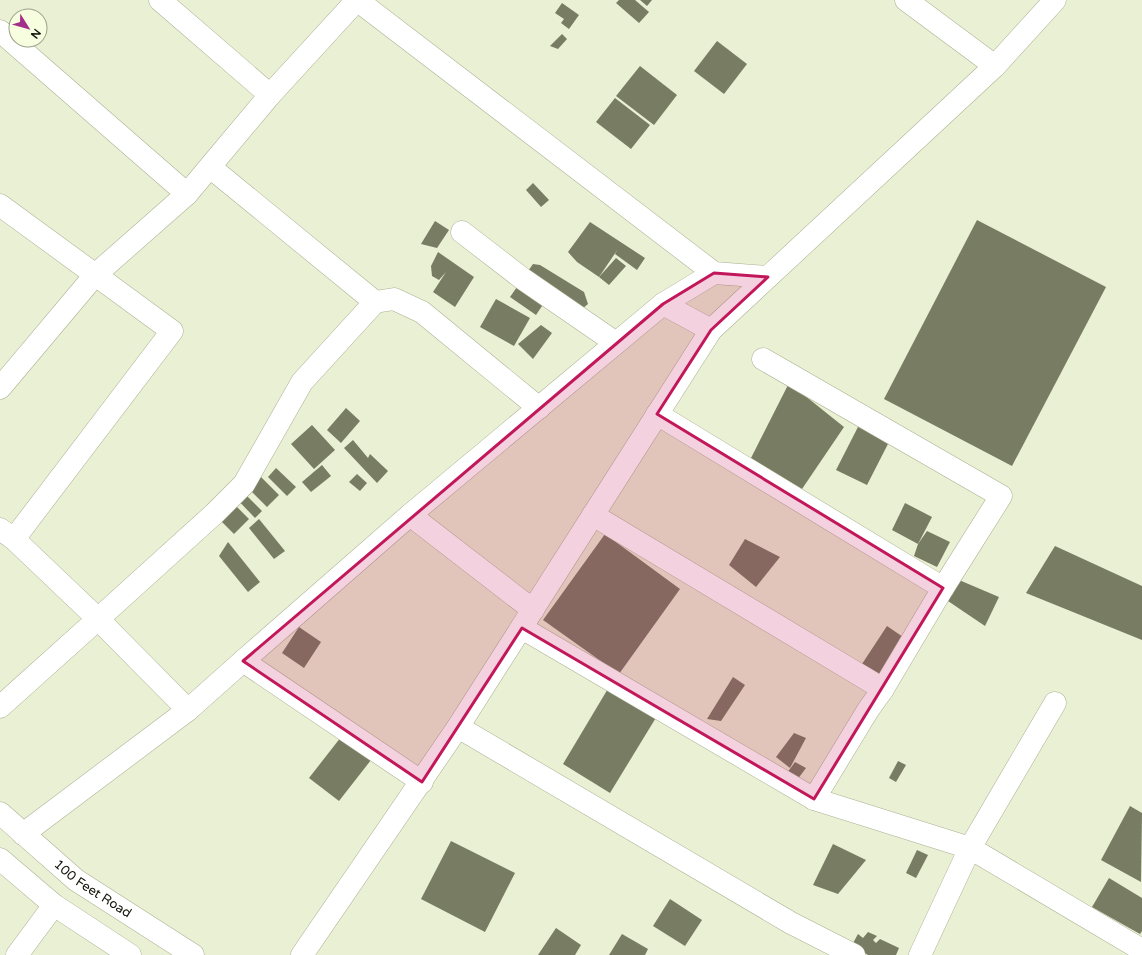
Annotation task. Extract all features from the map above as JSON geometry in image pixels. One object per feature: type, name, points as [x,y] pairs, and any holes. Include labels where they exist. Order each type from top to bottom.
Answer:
[{"type":"street","points":[[160,0],[270,95]]},
{"type":"street","points":[[0,388],[95,275],[187,194],[270,95],[357,0],[714,273],[768,277]]},
{"type":"street","points":[[906,0],[995,66]]},
{"type":"street","points":[[302,955],[422,782],[458,727],[711,330],[995,66],[1055,0]]},
{"type":"street","points":[[0,31],[187,194]]},
{"type":"street","points":[[210,167],[375,302]]},
{"type":"street","points":[[0,206],[172,331],[7,534],[98,619],[188,710]]},
{"type":"street","points":[[462,232],[523,279],[616,343]]},
{"type":"street","points":[[24,834],[188,710],[410,515],[663,304],[714,273]]},
{"type":"street","points":[[0,707],[214,514],[244,484],[302,382],[375,302],[394,299],[422,312],[539,408]]},
{"type":"street","points":[[663,304],[711,330]]},
{"type":"street","points":[[763,359],[1001,496],[814,799]]},
{"type":"street","points":[[657,414],[943,588]]},
{"type":"street","points":[[410,515],[527,619],[814,799],[970,848],[1142,950]]},
{"type":"street","points":[[593,515],[883,689]]},
{"type":"street","points":[[243,661],[422,782]]},
{"type":"street","points":[[920,955],[970,848],[1055,703]]},
{"type":"street","points":[[458,727],[791,923],[854,955]]},
{"type":"street","name":"100 Feet Road","points":[[0,813],[76,880],[192,955]]},
{"type":"street","points":[[0,859],[54,905],[130,955]]},
{"type":"street","points":[[17,955],[54,905]]},
{"type":"highlighted area","points":[[714,273],[768,277],[711,330],[657,414],[943,588],[814,799],[522,628],[422,782],[243,661],[663,304]]},
{"type":"building","points":[[619,0],[635,0],[649,12],[639,23],[616,3]]},
{"type":"building","points":[[640,0],[652,0],[647,6]]},
{"type":"building","points":[[562,3],[579,15],[569,29],[561,23],[564,19],[555,13]]},
{"type":"building","points":[[562,34],[567,39],[558,49],[550,46]]},
{"type":"building","points":[[717,41],[747,64],[724,94],[694,71]]},
{"type":"building","points":[[640,66],[677,95],[654,125],[616,96]]},
{"type":"building","points":[[615,98],[650,125],[631,149],[596,122]]},
{"type":"building","points":[[533,183],[549,200],[541,207],[526,190]]},
{"type":"building","points":[[977,220],[1106,287],[1012,466],[884,399]]},
{"type":"building","points":[[435,221],[449,230],[437,248],[421,244]]},
{"type":"building","points":[[590,222],[645,258],[637,270],[615,254],[618,249],[599,277],[577,262],[568,252]]},
{"type":"building","points":[[438,252],[474,277],[455,307],[433,292],[446,272],[439,280],[432,276],[431,266]]},
{"type":"building","points":[[616,258],[626,266],[609,285],[599,277]]},
{"type":"building","points":[[533,264],[540,265],[584,292],[588,304],[576,314],[548,297],[536,315],[510,297]]},
{"type":"building","points":[[496,299],[530,318],[514,346],[480,327]]},
{"type":"building","points":[[541,325],[552,333],[533,359],[518,344]]},
{"type":"building","points":[[789,383],[844,427],[802,489],[751,458]]},
{"type":"building","points":[[346,408],[360,421],[341,443],[327,430]]},
{"type":"building","points":[[312,425],[335,450],[314,469],[291,444]]},
{"type":"building","points":[[859,425],[890,440],[867,485],[836,470]]},
{"type":"building","points":[[353,440],[368,458],[370,454],[388,471],[377,483],[344,448]]},
{"type":"building","points":[[322,465],[331,476],[311,492],[302,482]]},
{"type":"building","points":[[276,468],[296,487],[287,496],[268,477]]},
{"type":"building","points":[[256,472],[279,495],[267,507],[244,484]]},
{"type":"building","points":[[357,474],[367,483],[360,491],[349,482]]},
{"type":"building","points":[[239,488],[262,511],[255,518],[232,494]]},
{"type":"building","points":[[229,499],[249,519],[234,534],[214,514]]},
{"type":"building","points":[[905,503],[932,517],[918,544],[892,530]]},
{"type":"building","points":[[259,519],[285,551],[274,559],[249,528]]},
{"type":"building","points":[[927,531],[950,542],[937,567],[914,556],[918,544]]},
{"type":"building","points":[[605,534],[680,589],[619,674],[543,620]]},
{"type":"building","points":[[745,539],[780,557],[756,587],[729,565]]},
{"type":"building","points":[[228,542],[260,582],[248,592],[219,556]]},
{"type":"building","points":[[1055,546],[1142,586],[1142,640],[1026,593]]},
{"type":"building","points":[[959,580],[999,597],[985,626],[945,599]]},
{"type":"building","points":[[887,626],[906,639],[878,680],[860,667]]},
{"type":"building","points":[[299,627],[321,642],[304,668],[282,653]]},
{"type":"building","points":[[733,677],[745,685],[721,721],[707,719]]},
{"type":"building","points":[[609,687],[657,716],[610,793],[563,764]]},
{"type":"building","points":[[794,733],[806,738],[790,768],[776,757]]},
{"type":"building","points":[[341,737],[371,760],[339,801],[309,778]]},
{"type":"building","points":[[898,761],[906,765],[896,782],[889,778]]},
{"type":"building","points":[[795,762],[806,768],[797,780],[787,773]]},
{"type":"building","points":[[1130,806],[1142,813],[1141,882],[1101,860]]},
{"type":"building","points":[[451,841],[515,873],[485,932],[421,899]]},
{"type":"building","points":[[833,844],[866,860],[838,894],[813,885]]},
{"type":"building","points":[[917,850],[928,855],[916,878],[906,873]]},
{"type":"building","points":[[1109,878],[1142,898],[1142,931],[1140,934],[1092,907]]},
{"type":"building","points":[[670,899],[702,920],[685,946],[653,926]]},
{"type":"building","points":[[556,928],[581,945],[575,955],[538,955]]},
{"type":"building","points":[[868,932],[877,936],[873,940],[876,943],[880,939],[899,948],[896,955],[868,955],[852,945],[858,934],[863,938]]},
{"type":"building","points":[[622,934],[648,949],[645,955],[609,955]]}]
